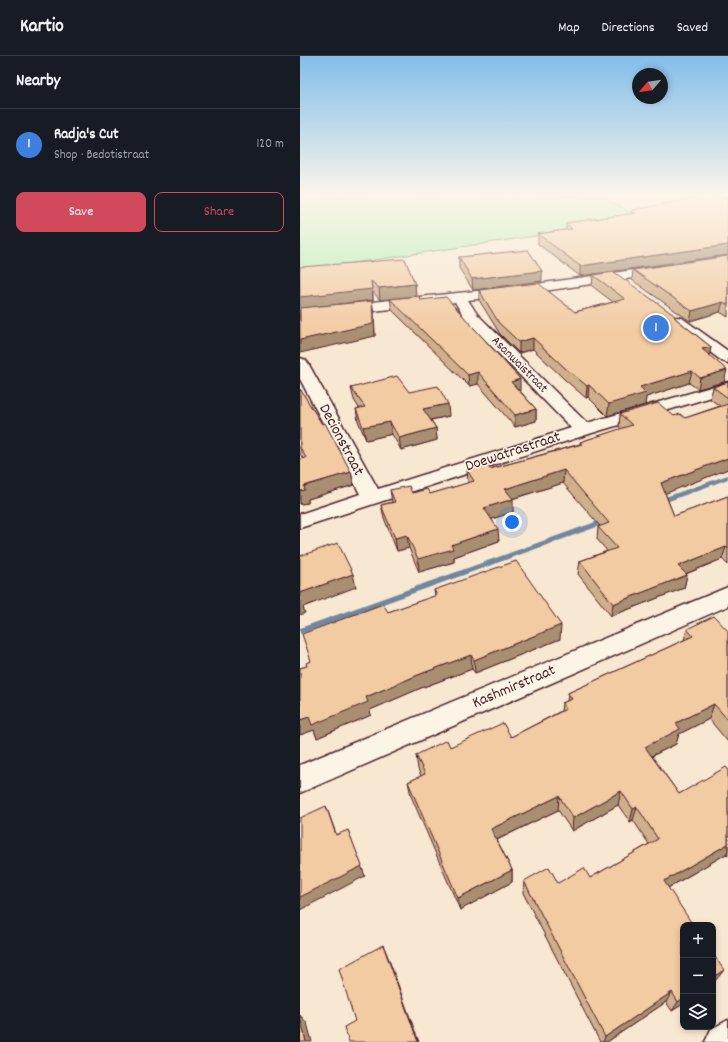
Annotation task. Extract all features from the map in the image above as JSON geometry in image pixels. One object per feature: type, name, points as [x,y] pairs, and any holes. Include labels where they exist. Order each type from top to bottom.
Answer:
[{"type":"street","points":[[300,315],[343,309],[516,291],[676,268]]},
{"type":"street","points":[[617,277],[629,286]]},
{"type":"street","name":"Asanwaistraat","points":[[460,297],[471,317],[583,430]]},
{"type":"street","points":[[666,313],[728,358]]},
{"type":"street","name":"Decionstraat","points":[[300,363],[305,382],[372,497]]},
{"type":"street","name":"Doewatrastraat","points":[[300,521],[583,430],[728,387]]},
{"type":"street","name":"Kashmirstraat","points":[[300,779],[728,596]]},
{"type":"street","points":[[724,1042],[728,1039]]},
{"type":"green space","points":[[300,242],[495,242],[300,271]]},
{"type":"building","points":[[549,242],[728,242],[728,245],[580,266]]},
{"type":"building","points":[[528,250],[542,271],[472,279],[459,257]]},
{"type":"building","points":[[728,256],[728,305],[723,302],[692,311],[633,270]]},
{"type":"building","points":[[405,259],[415,284],[379,288],[371,281],[372,289],[300,297],[300,267]]},
{"type":"building","points":[[614,272],[674,315],[675,318],[711,347],[702,349],[727,370],[700,378],[692,371],[640,387],[646,393],[609,404],[589,385],[587,386],[565,368],[533,338],[519,342],[499,323],[479,290],[538,283],[575,312],[625,299],[593,275]]},
{"type":"building","points":[[419,296],[420,300],[446,297],[520,379],[511,382],[536,409],[515,415],[478,372],[468,375],[390,299]]},
{"type":"building","points":[[372,301],[373,324],[300,340],[300,308]]},
{"type":"building","points":[[397,376],[409,392],[438,386],[448,404],[423,409],[436,428],[399,438],[390,422],[363,427],[356,409],[365,407],[351,388]]},
{"type":"building","points":[[728,382],[728,398],[713,387]]},
{"type":"building","points":[[300,389],[322,424],[325,423],[351,472],[304,486],[305,490],[300,491],[300,459],[306,458],[300,447]]},
{"type":"building","points":[[658,403],[674,416],[680,414],[685,418],[728,404],[728,458],[661,483],[674,516],[728,496],[728,549],[726,547],[678,566],[687,575],[613,604],[580,561],[617,548],[598,527],[609,523],[564,470],[505,489],[513,499],[484,508],[498,529],[451,545],[453,549],[418,559],[407,535],[395,538],[381,505],[395,502],[390,490],[409,486],[412,493],[427,489],[430,494],[474,481],[467,470],[487,465],[490,469],[582,444],[580,442],[632,425],[620,414]]},
{"type":"building","points":[[338,543],[353,574],[300,593],[300,556]]},
{"type":"building","points":[[516,561],[561,625],[474,660],[471,655],[418,675],[366,697],[368,702],[312,725],[309,717],[300,720],[300,668],[307,666],[306,663],[311,661],[302,634],[383,604],[388,612],[437,595],[434,590]]},
{"type":"building","points":[[714,616],[728,631],[728,720],[714,704],[676,723],[680,729],[645,747],[679,794],[726,767],[728,769],[728,844],[664,881],[691,922],[680,922],[680,1000],[678,1002],[672,992],[605,1037],[524,881],[549,867],[558,883],[584,868],[590,878],[658,839],[637,807],[633,809],[621,791],[573,818],[559,796],[491,829],[512,870],[458,898],[408,782],[425,774],[416,755],[447,740],[450,747],[503,723],[511,737],[566,709],[562,703],[572,699],[568,693],[693,636],[687,629]]},
{"type":"building","points":[[326,806],[336,835],[348,830],[362,866],[300,897],[300,818]]},
{"type":"building","points":[[383,945],[418,1042],[349,1042],[344,1027],[355,1021],[339,969]]},
{"type":"building","points":[[716,958],[724,970],[716,975]]},
{"type":"building","points":[[300,1017],[306,1042],[300,1042]]},
{"type":"waterway","points":[[659,502],[728,477]]},
{"type":"waterway","points":[[300,631],[606,521]]},
{"type":"place","name":"Radja's Cut","points":[[656,328]]}]
